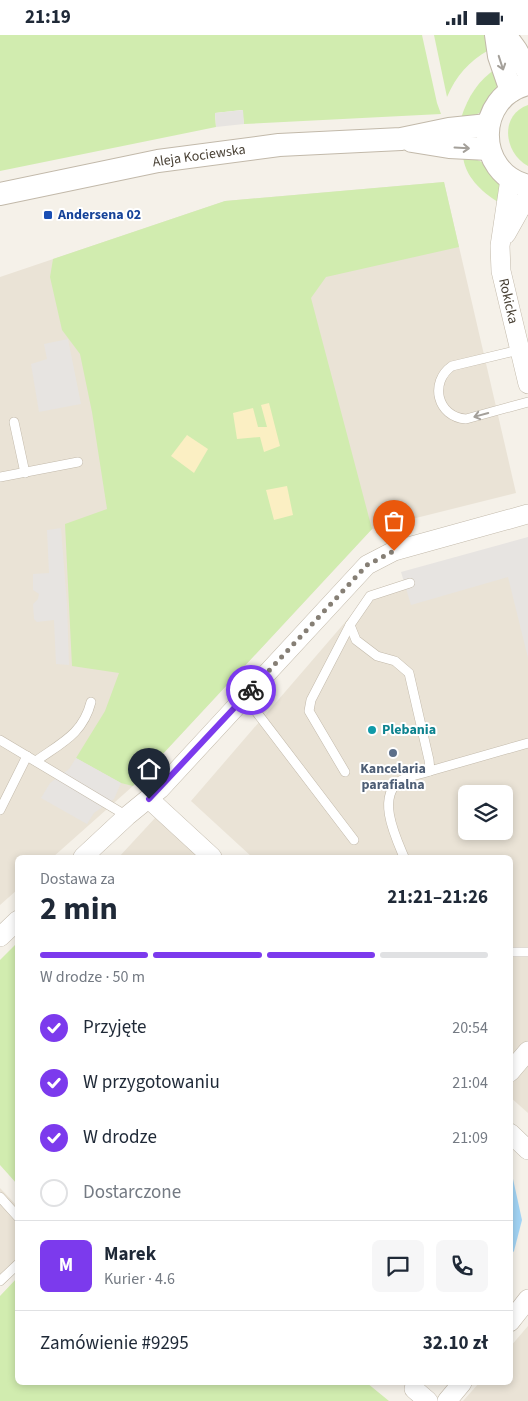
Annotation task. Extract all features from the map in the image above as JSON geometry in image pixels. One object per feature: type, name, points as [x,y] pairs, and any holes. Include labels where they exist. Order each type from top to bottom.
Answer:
[{"type":"street","points":[[496,35],[499,56],[520,87],[496,106],[488,125],[487,137],[494,161],[501,171],[519,183]]},
{"type":"street","points":[[505,35],[516,49],[528,72]]},
{"type":"street","name":"Aleja Kociewska","points":[[0,194],[158,161],[279,145],[401,139],[449,129],[488,125]]},
{"type":"street","name":"Aleja Kociewska","points":[[401,139],[450,147],[489,149]]},
{"type":"street","name":"Rokicka","points":[[519,183],[500,247],[501,271],[528,384]]},
{"type":"street","points":[[500,247],[528,195]]},
{"type":"street","points":[[85,855],[127,816],[149,799],[367,565],[394,551],[528,514]]},
{"type":"street","points":[[149,799],[210,855]]},
{"type":"street","points":[[0,937],[15,923]]},
{"type":"street","points":[[513,1068],[528,1051]]},
{"type":"street","points":[[513,1136],[528,1149]]},
{"type":"street","points":[[513,1318],[528,1299]]},
{"type":"street","points":[[448,1401],[460,1385]]},
{"type":"street","points":[[414,1389],[428,1401]]},
{"type":"lane","points":[[519,349],[452,366],[445,371],[439,384],[439,397],[449,414],[457,419],[466,419],[528,402]]},
{"type":"lane","points":[[14,422],[25,473]]},
{"type":"lane","points":[[0,477],[78,462]]},
{"type":"lane","points":[[345,772],[309,711],[311,700],[350,625],[370,596],[410,583]]},
{"type":"lane","points":[[350,625],[356,640],[378,656],[395,661],[409,673],[429,759],[430,771]]},
{"type":"lane","points":[[245,697],[354,840]]},
{"type":"lane","points":[[36,761],[81,727],[88,716],[92,702]]},
{"type":"lane","points":[[0,740],[127,816]]},
{"type":"lane","points":[[403,855],[394,832],[388,808],[394,787],[400,781],[528,743]]},
{"type":"lane","points":[[0,810],[27,756]]},
{"type":"lane","points":[[513,952],[528,952]]},
{"type":"lane","points":[[0,1197],[15,1214]]},
{"type":"lane","points":[[0,1281],[15,1267]]},
{"type":"shaded area","points":[[243,110],[244,124],[216,127],[215,113]]},
{"type":"shaded area","points":[[444,182],[516,493],[372,529],[133,786],[55,855],[15,855],[15,892],[0,905],[0,277],[225,201]]},
{"type":"shaded area","points":[[68,339],[81,404],[39,412],[31,364],[47,359],[44,344]]},
{"type":"shaded area","points":[[61,528],[67,604],[69,665],[56,664],[54,620],[37,622],[34,619],[33,604],[38,599],[39,594],[33,590],[33,574],[49,573],[47,530]]},
{"type":"shaded area","points":[[528,537],[528,658],[508,577],[411,605],[401,572]]},
{"type":"shaded area","points":[[528,542],[528,1113],[513,1100],[513,855],[250,855],[191,801],[372,591]]},
{"type":"shaded area","points":[[76,758],[121,783],[114,799],[94,813],[87,824],[41,798],[50,783],[69,769]]},
{"type":"shaded area","points":[[156,817],[198,855],[121,855]]},
{"type":"shaded area","points":[[0,1188],[15,1204],[15,1266],[0,1283]]},
{"type":"shaded area","points":[[528,1326],[528,1401],[463,1401],[477,1385],[513,1385],[513,1344]]},
{"type":"green space","points":[[0,35],[422,35],[441,114],[244,124],[242,110],[215,113],[216,127],[0,171]]},
{"type":"green space","points":[[434,35],[484,35],[489,50],[475,59],[464,70],[447,97]]},
{"type":"green space","points":[[497,68],[497,87],[491,102],[479,113],[461,118],[474,90],[484,78]]},
{"type":"green space","points":[[528,105],[528,166],[514,152],[508,134],[512,117]]},
{"type":"green space","points":[[463,155],[481,162],[495,174],[500,186],[498,202],[475,183],[464,163]]},
{"type":"green space","points":[[444,182],[459,247],[326,277],[311,298],[372,529],[133,786],[121,783],[76,758],[105,711],[119,673],[72,666],[65,524],[107,509],[92,412],[80,354],[62,330],[50,277],[53,259],[225,201]]},
{"type":"green space","points":[[15,945],[15,1182],[0,1165],[0,960]]},
{"type":"green space","points":[[15,1280],[15,1385],[369,1385],[389,1401],[0,1401],[0,1296]]},
{"type":"sand","points":[[269,403],[280,446],[264,452],[260,437],[237,439],[233,413],[253,408],[258,427],[267,427],[261,405]]},
{"type":"sand","points":[[187,435],[208,449],[194,473],[171,456]]},
{"type":"sand","points":[[287,486],[293,515],[274,520],[266,490]]},
{"type":"water","points":[[513,1179],[522,1220],[513,1252]]},
{"type":"way so far","points":[[251,690],[367,565],[394,551]]},
{"type":"place","name":"Andersena 02","points":[[48,215]]},
{"type":"place","name":"Plebania","points":[[372,730]]},
{"type":"place","name":"Kancelaria parafialna","points":[[393,753]]},
{"type":"route","points":[[149,799],[251,690]]}]
